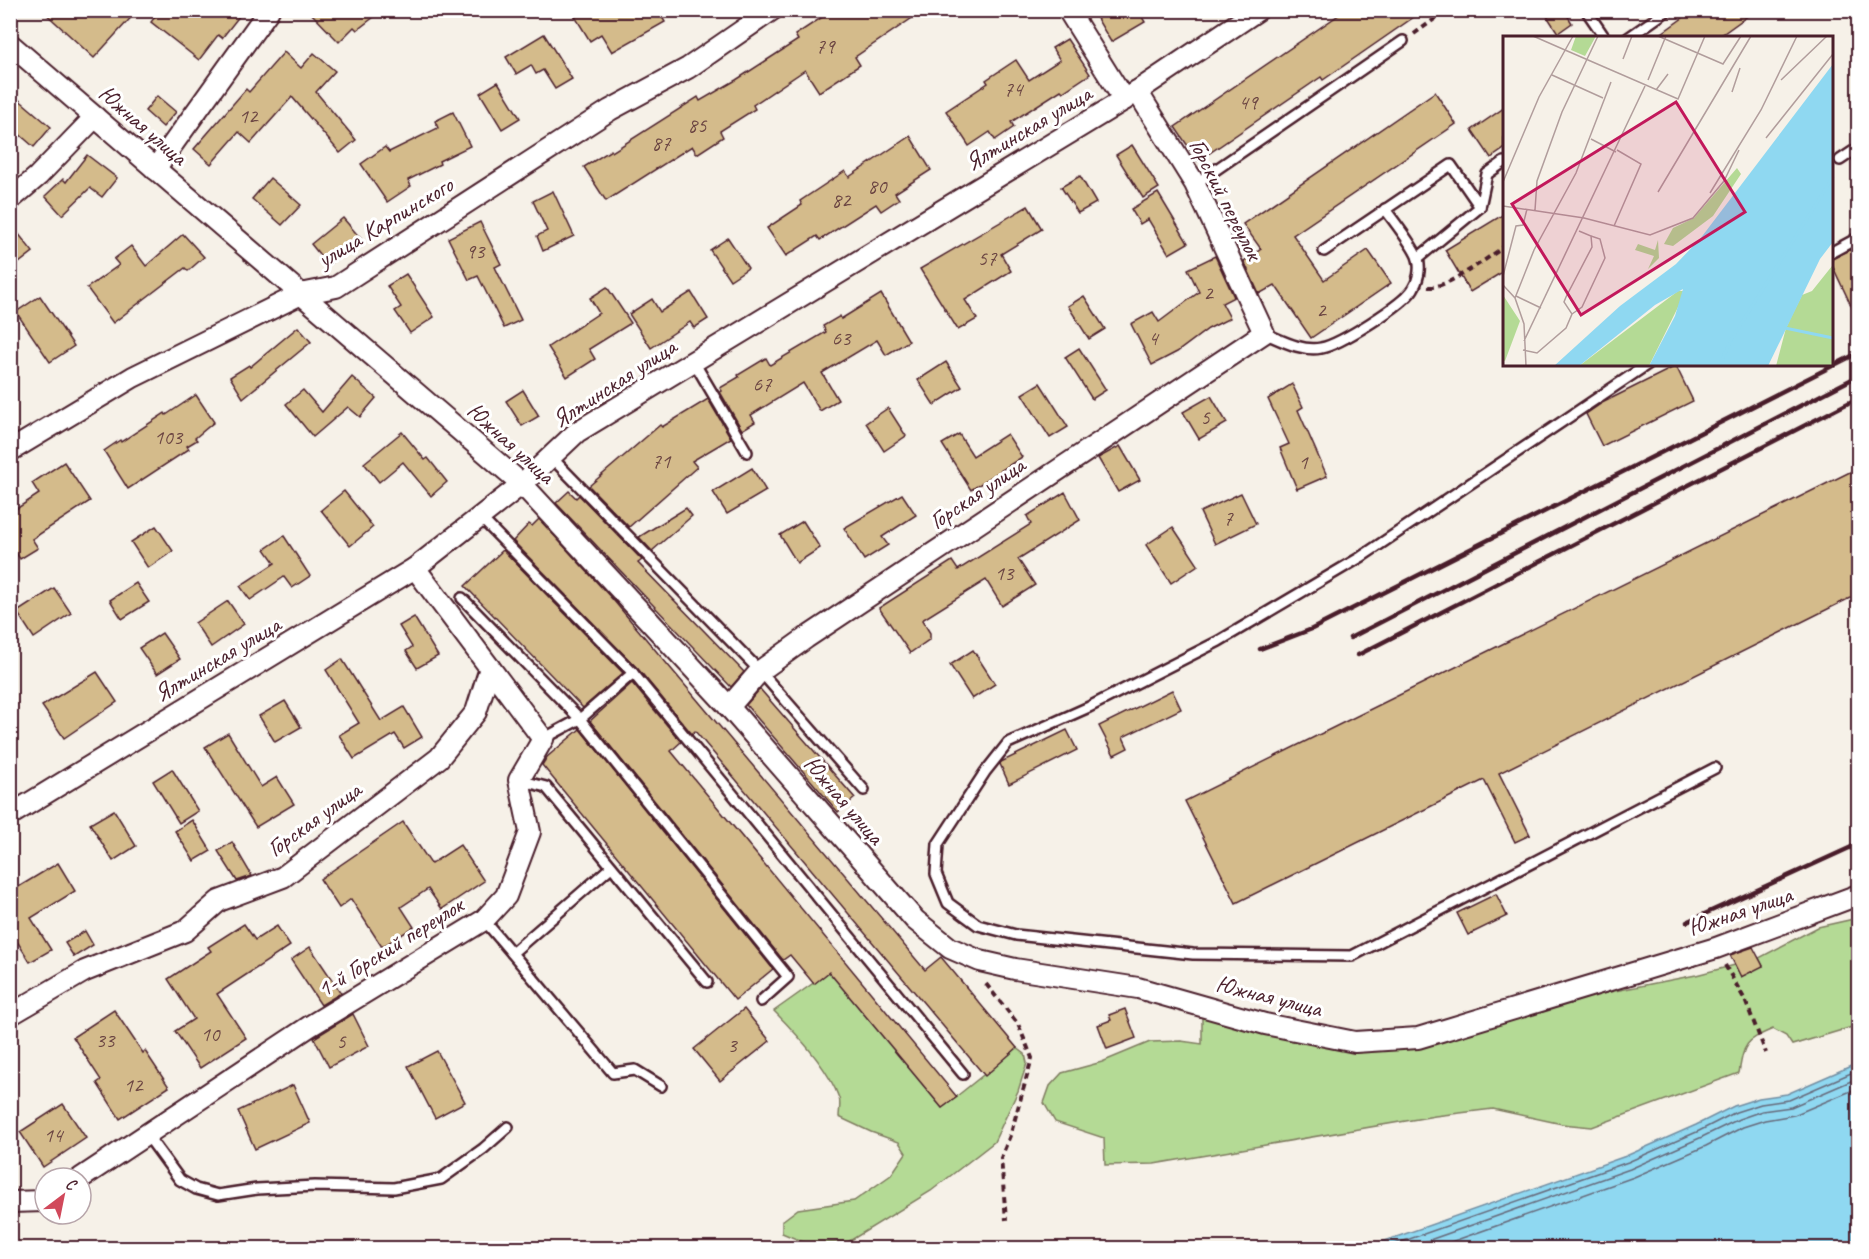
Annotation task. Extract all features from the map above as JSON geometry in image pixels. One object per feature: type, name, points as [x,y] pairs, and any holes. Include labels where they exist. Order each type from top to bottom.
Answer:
[{"type":"street","name":"улица Карпинского","points":[[10,451],[133,377],[301,294],[336,287],[610,110],[688,68],[772,10]]},
{"type":"street","name":"Горский переулок","points":[[1068,10],[1195,184],[1263,333]]},
{"type":"street","name":"Ялтинская улица","points":[[10,815],[415,568],[522,484],[578,432],[1130,96],[1258,10]]},
{"type":"street","points":[[155,169],[262,13]]},
{"type":"street","name":"Южная улица","points":[[10,45],[522,484],[729,707],[915,920],[950,948],[980,961],[1015,969],[1138,988],[1265,1024],[1356,1042],[1418,1038],[1716,948],[1858,895]]},
{"type":"street","points":[[10,200],[39,177],[95,117]]},
{"type":"street","name":"Горская улица","points":[[729,707],[760,671],[806,638],[1263,333]]},
{"type":"street","points":[[415,568],[543,739],[519,780]]},
{"type":"street","name":"Горская улица","points":[[10,1015],[85,971],[185,931],[219,901],[283,877],[439,758],[476,712],[490,668]]},
{"type":"street","name":"1-й Горский переулок","points":[[93,1171],[310,1026],[484,920],[506,896],[530,832],[519,780]]},
{"type":"street","points":[[10,1202],[33,1201]]},
{"type":"lane","points":[[1586,10],[1604,36]]},
{"type":"lane","points":[[1631,36],[1668,10]]},
{"type":"lane","points":[[1195,184],[1403,41]]},
{"type":"lane","points":[[1840,160],[1858,148]]},
{"type":"lane","points":[[1418,258],[1480,207],[1487,174],[1503,163]]},
{"type":"lane","points":[[1324,251],[1451,165],[1480,207]]},
{"type":"lane","points":[[1263,333],[1302,347],[1321,348],[1356,332],[1412,291],[1419,278],[1418,258],[1385,209]]},
{"type":"lane","points":[[1833,251],[1858,238]]},
{"type":"lane","points":[[694,362],[747,452]]},
{"type":"lane","points":[[1645,366],[1331,575],[1219,641],[1089,707],[1008,743],[985,772],[938,844],[936,874],[948,903],[978,925],[1016,935],[1193,954],[1352,956],[1714,768]]},
{"type":"lane","points":[[551,457],[760,671],[864,790]]},
{"type":"lane","points":[[480,517],[633,673],[963,1074]]},
{"type":"lane","points":[[462,598],[580,719],[788,977],[761,1001]]},
{"type":"lane","points":[[543,739],[580,719],[633,673]]},
{"type":"lane","points":[[519,780],[546,787],[707,982]]},
{"type":"lane","points":[[512,953],[612,867]]},
{"type":"lane","points":[[484,920],[613,1073],[635,1070],[661,1086]]},
{"type":"lane","points":[[147,1134],[180,1180],[196,1189],[218,1195],[257,1189],[315,1186],[394,1188],[441,1179],[483,1149],[508,1127]]},
{"type":"path","points":[[1403,41],[1447,10]]},
{"type":"path","points":[[1415,285],[1434,287],[1447,282],[1503,249]]},
{"type":"path","points":[[1716,948],[1745,1000],[1766,1053]]},
{"type":"path","points":[[980,978],[995,993],[1018,1024],[1032,1058],[1011,1133],[1001,1158],[1006,1220]]},
{"type":"green space","points":[[1858,918],[1858,1023],[1852,1027],[1792,1045],[1786,1036],[1773,1029],[1747,1044],[1742,1055],[1739,1073],[1592,1127],[1562,1124],[1493,1109],[1435,1116],[1154,1164],[1105,1165],[1104,1138],[1055,1122],[1044,1103],[1050,1086],[1062,1073],[1102,1062],[1150,1042],[1181,1041],[1202,1044],[1202,1017],[1233,1020],[1365,1049],[1554,1003],[1735,965],[1763,966],[1759,958],[1818,927]]},
{"type":"green space","points":[[829,972],[942,1108],[1017,1048],[1025,1054],[1027,1063],[1018,1091],[994,1142],[931,1191],[848,1242],[808,1244],[782,1233],[782,1221],[798,1209],[854,1201],[891,1175],[906,1153],[899,1142],[839,1117],[840,1100],[820,1063],[774,1011]]},
{"type":"water","points":[[1858,1063],[1858,1248],[1365,1248],[1626,1156],[1734,1106],[1759,1098],[1787,1094]]},
{"type":"building","points":[[42,10],[138,10],[94,58]]},
{"type":"building","points":[[160,10],[244,10],[222,38],[218,35],[199,60],[151,22]]},
{"type":"building","points":[[308,10],[383,10],[357,30],[354,27],[339,42]]},
{"type":"building","points":[[571,10],[658,10],[665,22],[612,52],[601,34],[590,41]]},
{"type":"building","points":[[833,10],[924,10],[855,57],[860,65],[819,92],[805,70],[753,105],[755,109],[720,131],[723,137],[697,154],[692,146],[606,201],[584,167],[611,150],[612,152],[698,97],[700,101],[736,80],[798,40],[795,35]]},
{"type":"building","points":[[1092,10],[1138,10],[1145,22],[1111,42]]},
{"type":"building","points":[[1346,10],[1424,10],[1323,80],[1321,77],[1198,161],[1175,127]]},
{"type":"building","points":[[1543,10],[1564,10],[1572,23],[1558,33]]},
{"type":"building","points":[[1694,10],[1756,10],[1720,36],[1658,36]]},
{"type":"building","points":[[544,34],[572,79],[555,89],[543,70],[536,74],[531,65],[516,74],[506,57]]},
{"type":"building","points":[[1067,39],[1090,74],[1011,122],[1014,127],[995,140],[990,132],[969,146],[946,111],[988,83],[986,80],[1016,60],[1029,80],[1060,60],[1052,48]]},
{"type":"building","points":[[284,52],[301,68],[314,53],[335,71],[316,92],[356,140],[340,153],[292,97],[251,143],[239,132],[211,164],[194,149],[246,89],[249,92]]},
{"type":"building","points":[[498,82],[520,118],[502,129],[480,93]]},
{"type":"building","points":[[10,92],[51,127],[34,147],[10,126]]},
{"type":"building","points":[[1435,92],[1456,124],[1293,235],[1324,280],[1368,250],[1391,283],[1311,338],[1275,285],[1259,294],[1244,261],[1261,249],[1243,224]]},
{"type":"building","points":[[157,96],[176,112],[163,127],[145,111]]},
{"type":"building","points":[[1503,109],[1503,150],[1491,158],[1472,130]]},
{"type":"building","points":[[453,112],[470,146],[408,180],[411,186],[387,202],[361,164],[385,147],[389,152],[438,128],[435,121]]},
{"type":"building","points":[[910,136],[931,170],[895,193],[899,199],[881,211],[876,204],[820,240],[817,236],[786,256],[767,228],[802,205],[800,201],[845,171],[849,177]]},
{"type":"building","points":[[1132,145],[1159,188],[1143,198],[1116,155]]},
{"type":"building","points":[[87,155],[117,178],[102,197],[90,188],[62,215],[45,196],[63,179],[66,182]]},
{"type":"building","points":[[1080,176],[1096,203],[1078,213],[1061,187]]},
{"type":"building","points":[[270,178],[301,205],[282,225],[252,199]]},
{"type":"building","points":[[553,191],[574,236],[543,251],[537,236],[547,231],[533,201]]},
{"type":"building","points":[[1158,193],[1188,243],[1169,254],[1148,219],[1140,224],[1131,209]]},
{"type":"building","points":[[1028,206],[1042,229],[1001,254],[1011,271],[965,300],[977,319],[958,330],[920,269]]},
{"type":"building","points":[[1503,215],[1503,272],[1470,292],[1445,250]]},
{"type":"building","points":[[343,218],[361,239],[328,265],[311,244]]},
{"type":"building","points":[[480,222],[501,264],[495,267],[521,320],[504,328],[478,276],[469,280],[448,238]]},
{"type":"building","points":[[10,223],[33,252],[10,270]]},
{"type":"building","points":[[183,234],[204,257],[188,271],[185,268],[113,323],[87,288],[119,265],[114,259],[131,246],[146,266]]},
{"type":"building","points":[[728,238],[748,268],[730,280],[710,250]]},
{"type":"building","points":[[1858,246],[1858,320],[1833,267],[1833,258]]},
{"type":"building","points":[[1215,256],[1234,297],[1222,303],[1230,318],[1208,329],[1177,352],[1152,365],[1131,324],[1153,312],[1159,322],[1199,292],[1188,269]]},
{"type":"building","points":[[406,274],[434,317],[410,333],[395,311],[401,307],[387,286]]},
{"type":"building","points":[[607,287],[631,323],[589,349],[595,359],[567,377],[548,347],[599,313],[590,298]]},
{"type":"building","points":[[691,292],[708,319],[694,328],[690,322],[651,348],[629,314],[652,299],[660,312]]},
{"type":"building","points":[[881,294],[909,341],[886,355],[877,340],[822,373],[838,400],[820,411],[803,383],[751,415],[755,422],[742,430],[720,392],[722,391],[720,388],[766,358],[770,365],[826,332],[823,326],[840,316],[841,319]]},
{"type":"building","points":[[40,296],[74,346],[50,362],[16,312]]},
{"type":"building","points":[[1084,296],[1105,329],[1089,339],[1068,306]]},
{"type":"building","points":[[298,327],[311,342],[243,398],[230,377],[249,365],[250,367]]},
{"type":"building","points":[[1079,348],[1106,390],[1092,399],[1065,357]]},
{"type":"building","points":[[946,362],[962,387],[934,405],[918,380]]},
{"type":"building","points":[[1676,366],[1693,401],[1602,446],[1586,414],[1602,403]]},
{"type":"building","points":[[352,377],[376,398],[360,417],[348,407],[313,437],[286,404],[303,390],[322,412]]},
{"type":"building","points":[[1040,383],[1068,427],[1050,438],[1022,394]]},
{"type":"building","points":[[1292,384],[1303,407],[1298,410],[1327,476],[1297,489],[1280,448],[1289,444],[1268,399]]},
{"type":"building","points":[[523,390],[539,416],[522,426],[506,401]]},
{"type":"building","points":[[196,395],[214,422],[195,438],[197,440],[187,446],[189,449],[128,489],[104,451]]},
{"type":"building","points":[[1211,396],[1227,423],[1199,439],[1183,412]]},
{"type":"building","points":[[708,399],[731,438],[692,461],[697,467],[629,527],[589,486],[660,425],[662,427]]},
{"type":"building","points":[[888,408],[906,436],[884,451],[866,423]]},
{"type":"building","points":[[402,432],[425,460],[428,458],[447,482],[431,496],[403,462],[379,482],[364,463]]},
{"type":"building","points":[[959,434],[973,456],[1007,434],[1022,457],[971,490],[942,444]]},
{"type":"building","points":[[1120,446],[1140,480],[1118,492],[1098,458]]},
{"type":"building","points":[[64,462],[90,501],[32,539],[38,548],[20,559],[10,544],[10,513],[39,494],[32,483]]},
{"type":"building","points":[[752,468],[766,491],[727,514],[713,492]]},
{"type":"building","points":[[1858,468],[1858,594],[1499,773],[1530,835],[1515,842],[1484,780],[1236,903],[1185,801]]},
{"type":"building","points":[[344,491],[373,527],[350,546],[321,510]]},
{"type":"building","points":[[569,491],[576,498],[579,495],[642,560],[638,563],[744,672],[731,687],[556,503]]},
{"type":"building","points":[[1065,492],[1080,520],[1018,559],[1035,585],[1002,606],[986,580],[922,620],[930,633],[930,639],[910,653],[879,608],[952,561],[958,570],[1031,524],[1027,516]]},
{"type":"building","points":[[1241,493],[1256,524],[1215,544],[1200,512]]},
{"type":"building","points":[[902,494],[916,515],[882,537],[888,545],[864,560],[844,528]]},
{"type":"building","points":[[686,508],[692,516],[652,551],[639,537]]},
{"type":"building","points":[[539,519],[614,601],[925,970],[941,957],[1017,1048],[985,1076],[695,731],[692,734],[638,669],[513,541],[529,524],[532,526]]},
{"type":"building","points":[[803,521],[820,548],[797,563],[780,535]]},
{"type":"building","points":[[156,526],[173,551],[148,568],[131,542]]},
{"type":"building","points":[[1173,527],[1198,565],[1171,583],[1146,545]]},
{"type":"building","points":[[284,536],[310,576],[292,588],[284,577],[250,600],[240,586],[275,563],[265,549]]},
{"type":"building","points":[[503,550],[623,673],[583,708],[465,586]]},
{"type":"building","points":[[136,583],[149,602],[122,619],[110,600]]},
{"type":"building","points":[[54,588],[71,613],[34,638],[17,612]]},
{"type":"building","points":[[228,601],[244,624],[211,647],[195,623]]},
{"type":"building","points":[[414,617],[438,656],[417,668],[406,651],[412,647],[399,626]]},
{"type":"building","points":[[162,633],[180,659],[157,674],[139,648]]},
{"type":"building","points":[[973,650],[995,684],[972,699],[950,665]]},
{"type":"building","points":[[342,659],[381,721],[404,707],[422,737],[404,748],[395,734],[354,759],[339,735],[359,723],[326,670]]},
{"type":"building","points":[[97,672],[117,702],[64,738],[42,706]]},
{"type":"building","points":[[632,683],[681,742],[671,751],[957,1097],[942,1108],[829,972],[814,984],[790,955],[783,960],[590,721]]},
{"type":"building","points":[[760,689],[855,798],[838,812],[746,705]]},
{"type":"building","points":[[1172,690],[1181,709],[1123,737],[1128,748],[1114,755],[1099,726]]},
{"type":"building","points":[[285,701],[301,727],[275,742],[259,716]]},
{"type":"building","points":[[580,729],[773,969],[735,1000],[542,765],[547,757]]},
{"type":"building","points":[[1067,730],[1077,750],[1009,784],[1001,762]]},
{"type":"building","points":[[228,733],[261,787],[277,777],[294,804],[256,827],[205,747]]},
{"type":"building","points":[[172,769],[198,811],[179,823],[153,781]]},
{"type":"building","points":[[114,810],[136,846],[113,861],[90,824]]},
{"type":"building","points":[[192,820],[211,851],[194,861],[175,831]]},
{"type":"building","points":[[403,822],[431,864],[460,845],[484,881],[442,909],[428,889],[401,907],[414,927],[382,947],[351,899],[339,908],[320,879]]},
{"type":"building","points":[[232,842],[252,876],[237,881],[218,851]]},
{"type":"building","points":[[58,863],[75,891],[31,918],[51,950],[30,962],[10,930],[10,892]]},
{"type":"building","points":[[1496,894],[1507,916],[1468,935],[1457,913]]},
{"type":"building","points":[[244,924],[255,940],[277,926],[290,946],[217,994],[246,1038],[200,1068],[175,1031],[194,1019],[168,979],[211,951],[208,947]]},
{"type":"building","points":[[85,931],[93,945],[74,957],[65,943]]},
{"type":"building","points":[[310,947],[341,993],[321,1005],[291,960]]},
{"type":"building","points":[[1753,947],[1763,966],[1741,977],[1730,955]]},
{"type":"building","points":[[744,1009],[770,1041],[720,1081],[694,1049]]},
{"type":"building","points":[[1125,1009],[1136,1038],[1107,1049],[1098,1025],[1111,1020],[1109,1015]]},
{"type":"building","points":[[114,1010],[169,1087],[120,1119],[97,1083],[101,1080],[73,1037]]},
{"type":"building","points":[[353,1014],[369,1046],[329,1067],[314,1038]]},
{"type":"building","points":[[437,1051],[465,1102],[435,1118],[408,1066]]},
{"type":"building","points":[[293,1085],[310,1123],[255,1149],[238,1111]]},
{"type":"building","points":[[63,1104],[86,1138],[42,1166],[20,1132]]},
{"type":"railway","points":[[1833,366],[1858,353]]},
{"type":"railway","points":[[1260,649],[1312,629],[1832,366]]},
{"type":"railway","points":[[1350,638],[1858,376]]},
{"type":"railway","points":[[1358,655],[1858,398]]},
{"type":"railway","points":[[1687,922],[1858,844]]}]
